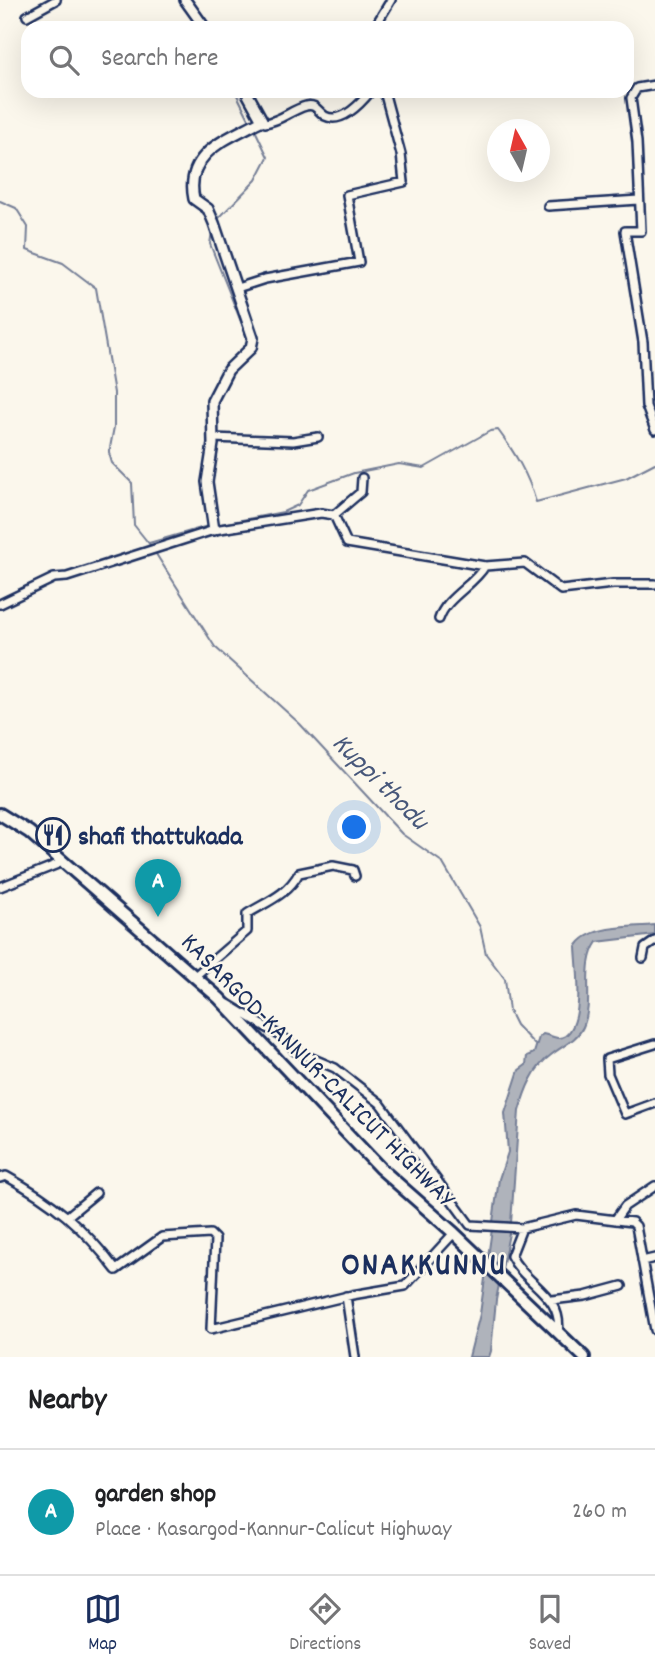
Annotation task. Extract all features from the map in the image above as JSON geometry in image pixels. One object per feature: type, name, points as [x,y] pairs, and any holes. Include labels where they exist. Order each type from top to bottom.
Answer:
[{"type":"highway","name":"KASARGOD-KANNUR-CALICUT HIGHWAY","points":[[0,814],[29,832],[219,998],[380,1168],[454,1233],[558,1333]]},
{"type":"highway","points":[[558,1333],[583,1357]]},
{"type":"main road","points":[[185,0],[200,21]]},
{"type":"main road","points":[[214,530],[207,482],[213,438],[212,401],[228,370],[251,348],[253,338],[208,209],[194,199],[191,187],[195,165],[216,145],[262,120],[250,98]]},
{"type":"street","points":[[27,16],[56,0]]},
{"type":"street","points":[[378,21],[391,0]]},
{"type":"street","points":[[634,93],[637,88],[655,85]]},
{"type":"street","points":[[262,120],[276,121],[307,106],[313,106],[325,116],[333,117],[351,111],[364,98]]},
{"type":"street","points":[[237,288],[265,279],[359,262],[347,195],[404,182],[401,154],[386,98]]},
{"type":"street","points":[[631,98],[637,142],[641,231],[625,231],[643,342],[646,406],[655,430]]},
{"type":"street","points":[[548,206],[639,200]]},
{"type":"street","points":[[213,438],[293,441],[318,437]]},
{"type":"street","points":[[0,604],[54,578],[67,577],[214,530],[321,513],[334,515],[361,492],[362,478]]},
{"type":"street","points":[[334,515],[347,543],[485,566],[525,563],[561,590],[613,584],[655,584]]},
{"type":"street","points":[[439,619],[443,608],[469,587],[485,566]]},
{"type":"street","points":[[0,887],[63,862]]},
{"type":"street","points":[[195,976],[247,931],[247,914],[275,900],[292,886],[299,873],[333,866],[353,870],[355,876]]},
{"type":"street","points":[[643,958],[645,948],[655,941]]},
{"type":"street","points":[[219,998],[287,1040],[295,1051],[335,1068],[380,1103],[470,1225],[522,1228],[576,1215],[632,1222],[636,1226],[642,1261],[651,1284],[655,1327]]},
{"type":"street","points":[[655,1044],[607,1059],[608,1074],[625,1114],[655,1103]]},
{"type":"street","points":[[0,1178],[6,1177],[47,1199],[89,1235],[116,1270],[162,1237],[210,1234],[215,1239],[211,1329],[346,1296],[405,1286],[454,1233]]},
{"type":"street","points":[[615,1220],[625,1206],[655,1186]]},
{"type":"street","points":[[68,1216],[96,1193]]},
{"type":"street","points":[[522,1228],[511,1256],[517,1268],[552,1300],[560,1319],[558,1333]]},
{"type":"street","points":[[642,1261],[655,1258]]},
{"type":"street","points":[[552,1300],[622,1286]]},
{"type":"street","points":[[346,1296],[355,1357]]},
{"type":"shaded area","points":[[655,925],[655,935],[597,942],[589,962],[588,1006],[583,1027],[573,1039],[545,1060],[527,1087],[519,1111],[511,1223],[496,1300],[491,1351],[489,1357],[469,1357],[480,1314],[499,1179],[508,1152],[505,1113],[519,1070],[526,1065],[527,1056],[534,1053],[539,1037],[543,1034],[562,1037],[571,1029],[578,1007],[576,947],[582,940],[590,934],[611,928]]},
{"type":"waterway","points":[[238,98],[250,121]]},
{"type":"waterway","points":[[216,221],[256,180],[268,157],[255,130]]},
{"type":"waterway","points":[[0,201],[16,208],[28,227],[27,250],[63,263],[96,288],[114,393],[114,427],[109,453],[112,463],[132,483],[134,525],[150,545]]},
{"type":"waterway","points":[[212,232],[210,244],[249,342]]},
{"type":"waterway","points":[[221,524],[283,512],[298,505],[308,490],[354,473],[399,464],[424,468],[490,431],[498,430],[510,447],[525,473],[536,502],[626,478],[655,463]]},
{"type":"waterway","points":[[149,543],[208,526]]},
{"type":"waterway","name":"Kuppi thodu","points":[[156,554],[215,647],[300,724],[402,834],[442,862],[480,927],[486,954],[505,979],[509,1011],[516,1025],[536,1046]]},
{"type":"place","name":"shafi thattukada","points":[[53,835]]},
{"type":"place","name":"garden shop","points":[[158,917]]},
{"type":"district","name":"ONAKKUNNU","points":[[424,1262]]}]
